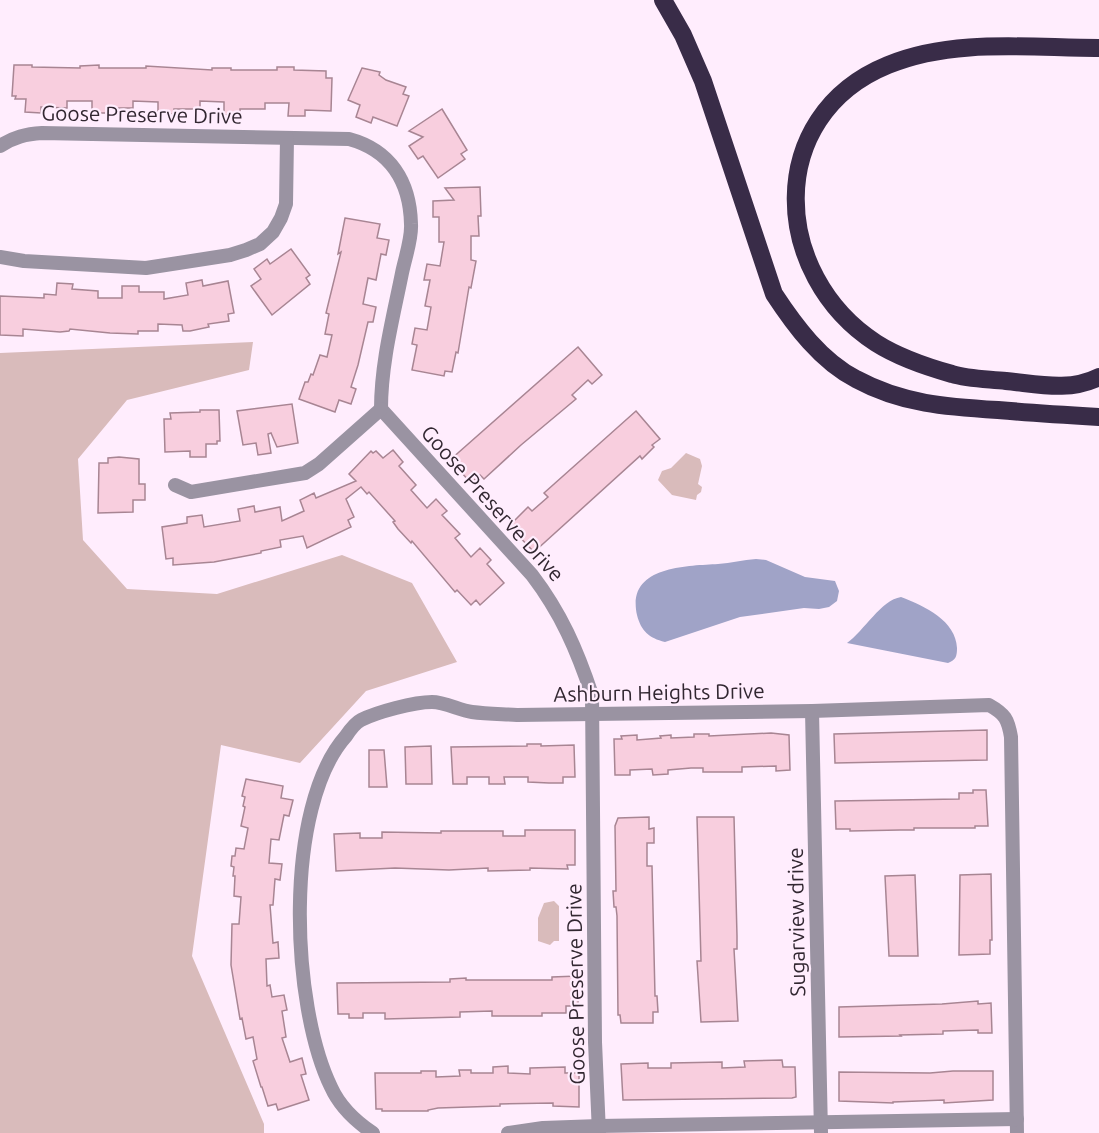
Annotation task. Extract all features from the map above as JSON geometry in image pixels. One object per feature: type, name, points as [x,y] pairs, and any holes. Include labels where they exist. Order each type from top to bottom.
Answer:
[{"type":"highway","points":[[663,0],[683,34],[703,81],[774,294],[793,324],[825,357],[854,378],[892,396],[938,406],[1099,417]]},
{"type":"highway","points":[[1099,48],[962,48],[938,51],[888,64],[856,82],[822,116],[805,149],[798,172],[795,197],[796,221],[801,245],[816,279],[837,309],[876,343],[897,354],[953,375],[1062,387],[1081,384],[1099,376]]},
{"type":"street","name":"Goose Preserve Drive","points":[[0,146],[10,139],[42,133],[349,139],[366,144],[380,153],[394,167],[403,182],[408,197],[411,225],[381,378],[381,409],[532,574],[553,602],[579,653],[592,695],[595,1042],[599,1130]]},
{"type":"street","points":[[0,257],[24,261],[146,268],[230,255],[246,250],[260,244],[273,231],[281,218],[286,204],[287,138]]},
{"type":"street","points":[[175,484],[191,492],[305,473],[319,464],[381,409]]},
{"type":"street","name":"Ashburn Heights Drive","points":[[373,1133],[348,1114],[331,1088],[324,1071],[309,1019],[300,938],[303,853],[316,791],[334,749],[359,720],[394,708],[433,702],[471,712],[517,715],[812,711],[989,705],[1002,712],[1009,724],[1011,737],[1017,1126],[599,1130],[543,1128],[508,1133]]},
{"type":"street","name":"Sugarview drive","points":[[812,711],[821,1127]]},
{"type":"shaded area","points":[[253,342],[249,370],[127,400],[78,459],[83,540],[127,589],[217,594],[342,555],[412,583],[457,662],[366,691],[300,763],[221,745],[192,956],[264,1124],[264,1133],[0,1133],[0,353]]},
{"type":"shaded area","points":[[686,453],[700,459],[702,466],[698,484],[702,487],[696,500],[672,495],[658,480],[662,471],[671,468]]},
{"type":"shaded area","points":[[554,901],[559,906],[559,941],[554,941],[550,945],[538,941],[538,918],[544,903]]},
{"type":"water","points":[[756,559],[766,560],[805,577],[835,581],[839,591],[837,601],[829,607],[819,609],[804,608],[740,617],[665,642],[650,636],[643,630],[637,615],[636,599],[641,587],[649,578],[675,568]]},
{"type":"water","points":[[901,597],[929,610],[945,622],[955,638],[957,653],[953,661],[948,663],[847,643],[887,604]]},
{"type":"building","points":[[14,65],[80,68],[80,66],[99,65],[99,68],[146,68],[146,66],[212,70],[212,68],[231,68],[231,70],[277,70],[277,67],[294,67],[294,70],[326,71],[326,78],[332,78],[331,111],[305,110],[305,116],[288,116],[289,103],[265,103],[265,109],[240,109],[240,115],[224,115],[224,102],[200,101],[200,109],[174,109],[174,114],[158,114],[158,102],[133,101],[133,108],[107,108],[108,113],[92,113],[92,101],[67,101],[67,108],[41,107],[41,113],[25,112],[26,99],[15,99],[16,96],[12,96]]},
{"type":"building","points":[[362,68],[380,72],[379,75],[386,80],[406,87],[403,94],[409,96],[397,126],[373,117],[371,123],[356,117],[360,105],[348,100]]},
{"type":"building","points":[[442,109],[467,150],[461,154],[465,159],[438,178],[423,156],[418,159],[409,146],[423,137],[409,131]]},
{"type":"building","points":[[480,187],[479,236],[471,236],[471,260],[476,261],[471,288],[469,287],[458,353],[456,352],[452,372],[445,371],[444,376],[412,370],[417,345],[412,344],[415,328],[427,330],[431,307],[425,306],[430,280],[424,280],[427,264],[440,266],[444,242],[439,242],[439,217],[433,217],[433,201],[454,200],[445,188]]},
{"type":"building","points":[[345,218],[380,224],[377,238],[389,240],[386,255],[381,254],[376,280],[368,278],[363,304],[376,307],[373,322],[368,322],[351,387],[356,389],[351,404],[339,400],[335,412],[299,399],[305,382],[308,382],[311,374],[313,375],[320,355],[327,357],[332,335],[325,334],[329,314],[326,313],[341,252],[338,254]]},
{"type":"building","points":[[291,249],[310,275],[306,278],[310,284],[272,315],[251,286],[261,279],[254,269],[267,259],[270,264]]},
{"type":"building","points":[[202,280],[203,286],[228,281],[234,313],[228,314],[229,321],[208,324],[209,327],[190,331],[183,331],[182,325],[158,324],[158,331],[138,331],[138,334],[70,329],[60,332],[23,329],[23,336],[0,335],[0,296],[44,298],[44,294],[56,295],[57,283],[73,284],[72,289],[98,291],[98,298],[122,298],[122,286],[139,286],[139,292],[164,292],[164,299],[188,295],[186,283]]},
{"type":"building","points":[[578,347],[602,375],[592,384],[588,380],[572,395],[576,399],[484,479],[480,475],[471,483],[450,460]]},
{"type":"building","points":[[292,404],[298,443],[277,447],[271,433],[268,434],[271,453],[258,455],[256,443],[243,445],[237,411]]},
{"type":"building","points":[[200,410],[219,410],[220,441],[217,441],[217,444],[206,444],[206,457],[190,457],[190,451],[165,452],[164,419],[171,419],[170,413],[200,412]]},
{"type":"building","points":[[636,411],[660,439],[652,445],[654,447],[642,459],[640,456],[534,552],[509,526],[528,507],[532,511],[548,497],[544,493]]},
{"type":"building","points":[[393,450],[403,462],[399,466],[416,485],[411,490],[427,508],[436,499],[447,511],[442,515],[460,534],[455,538],[471,557],[480,548],[491,560],[487,564],[504,583],[480,605],[476,600],[471,605],[457,590],[455,592],[412,541],[411,543],[398,529],[393,522],[395,521],[369,492],[367,494],[361,487],[346,499],[354,517],[348,520],[351,527],[307,548],[303,536],[280,540],[281,547],[261,551],[261,553],[214,562],[173,565],[173,558],[166,559],[162,527],[187,523],[187,517],[202,515],[204,527],[240,521],[238,509],[254,506],[255,512],[280,507],[282,521],[304,511],[300,500],[314,493],[316,498],[356,481],[349,474],[371,451],[373,453],[376,451],[383,458]]},
{"type":"building","points":[[108,458],[139,459],[139,484],[145,484],[145,500],[133,500],[133,512],[98,513],[99,463],[108,463]]},
{"type":"building","points":[[987,730],[987,760],[835,763],[834,734]]},
{"type":"building","points":[[771,733],[789,735],[790,770],[776,771],[776,766],[742,767],[742,772],[703,772],[703,768],[691,768],[668,770],[668,774],[653,775],[652,769],[630,770],[630,775],[615,775],[614,739],[622,739],[621,736],[637,735],[637,740],[671,735],[671,738],[694,737],[694,734],[709,734],[709,736]]},
{"type":"building","points":[[527,744],[574,745],[575,777],[563,777],[563,783],[549,783],[528,782],[528,777],[504,777],[505,784],[489,784],[489,777],[467,777],[467,784],[453,784],[451,747],[527,746]]},
{"type":"building","points":[[431,746],[432,784],[406,784],[405,747]]},
{"type":"building","points":[[369,750],[384,750],[387,787],[369,787]]},
{"type":"building","points":[[246,779],[283,786],[281,798],[293,800],[289,816],[284,815],[279,840],[271,839],[269,863],[282,864],[280,880],[275,879],[273,905],[270,905],[273,943],[278,942],[279,958],[266,959],[267,986],[270,985],[272,997],[284,995],[287,1010],[282,1011],[286,1037],[282,1038],[290,1062],[302,1058],[306,1074],[301,1075],[309,1100],[278,1110],[276,1104],[268,1106],[261,1087],[253,1061],[257,1059],[253,1037],[246,1039],[242,1018],[240,1019],[231,965],[232,924],[239,924],[241,897],[234,896],[235,876],[233,876],[234,867],[231,866],[236,848],[244,849],[248,828],[241,826],[245,807],[243,806],[245,797],[242,796]]},
{"type":"building","points":[[973,790],[986,790],[988,826],[914,828],[914,830],[850,831],[850,829],[836,829],[835,801],[959,799],[959,793],[973,793]]},
{"type":"building","points":[[649,817],[649,829],[654,828],[654,843],[647,843],[647,866],[652,866],[655,996],[657,996],[658,1012],[653,1012],[653,1023],[621,1023],[620,1015],[618,1015],[617,916],[613,891],[616,891],[615,826],[618,818]]},
{"type":"building","points":[[697,817],[734,817],[737,949],[734,949],[738,1021],[701,1022],[697,961],[701,961]]},
{"type":"building","points":[[525,830],[575,830],[575,865],[567,865],[568,869],[530,868],[530,870],[395,868],[336,871],[334,834],[360,833],[360,838],[382,838],[382,832],[503,831],[503,836],[525,836]]},
{"type":"building","points":[[991,874],[992,940],[990,940],[990,954],[959,955],[960,875]]},
{"type":"building","points":[[915,875],[918,956],[889,956],[885,876]]},
{"type":"building","points":[[578,976],[578,1006],[566,1006],[566,1013],[542,1013],[542,1016],[492,1016],[492,1011],[460,1012],[460,1017],[385,1019],[385,1013],[363,1013],[363,1018],[349,1018],[349,1014],[338,1014],[337,983],[450,982],[450,979],[466,978],[466,980],[552,980],[552,977]]},
{"type":"building","points":[[978,1001],[978,1004],[991,1003],[992,1033],[978,1033],[978,1030],[943,1031],[943,1034],[839,1037],[839,1007]]},
{"type":"building","points":[[782,1060],[783,1067],[795,1067],[796,1097],[623,1100],[621,1064],[648,1063],[648,1068],[671,1068],[671,1063],[722,1062],[722,1068],[745,1067],[744,1061]]},
{"type":"building","points":[[508,1066],[508,1073],[530,1074],[530,1068],[565,1067],[565,1073],[579,1073],[579,1107],[553,1106],[553,1103],[500,1104],[500,1106],[438,1108],[428,1111],[376,1109],[375,1073],[436,1071],[436,1077],[460,1076],[459,1070],[471,1070],[471,1073],[493,1073],[493,1067]]},
{"type":"building","points":[[993,1071],[993,1100],[944,1103],[944,1100],[893,1103],[839,1101],[839,1072]]}]
